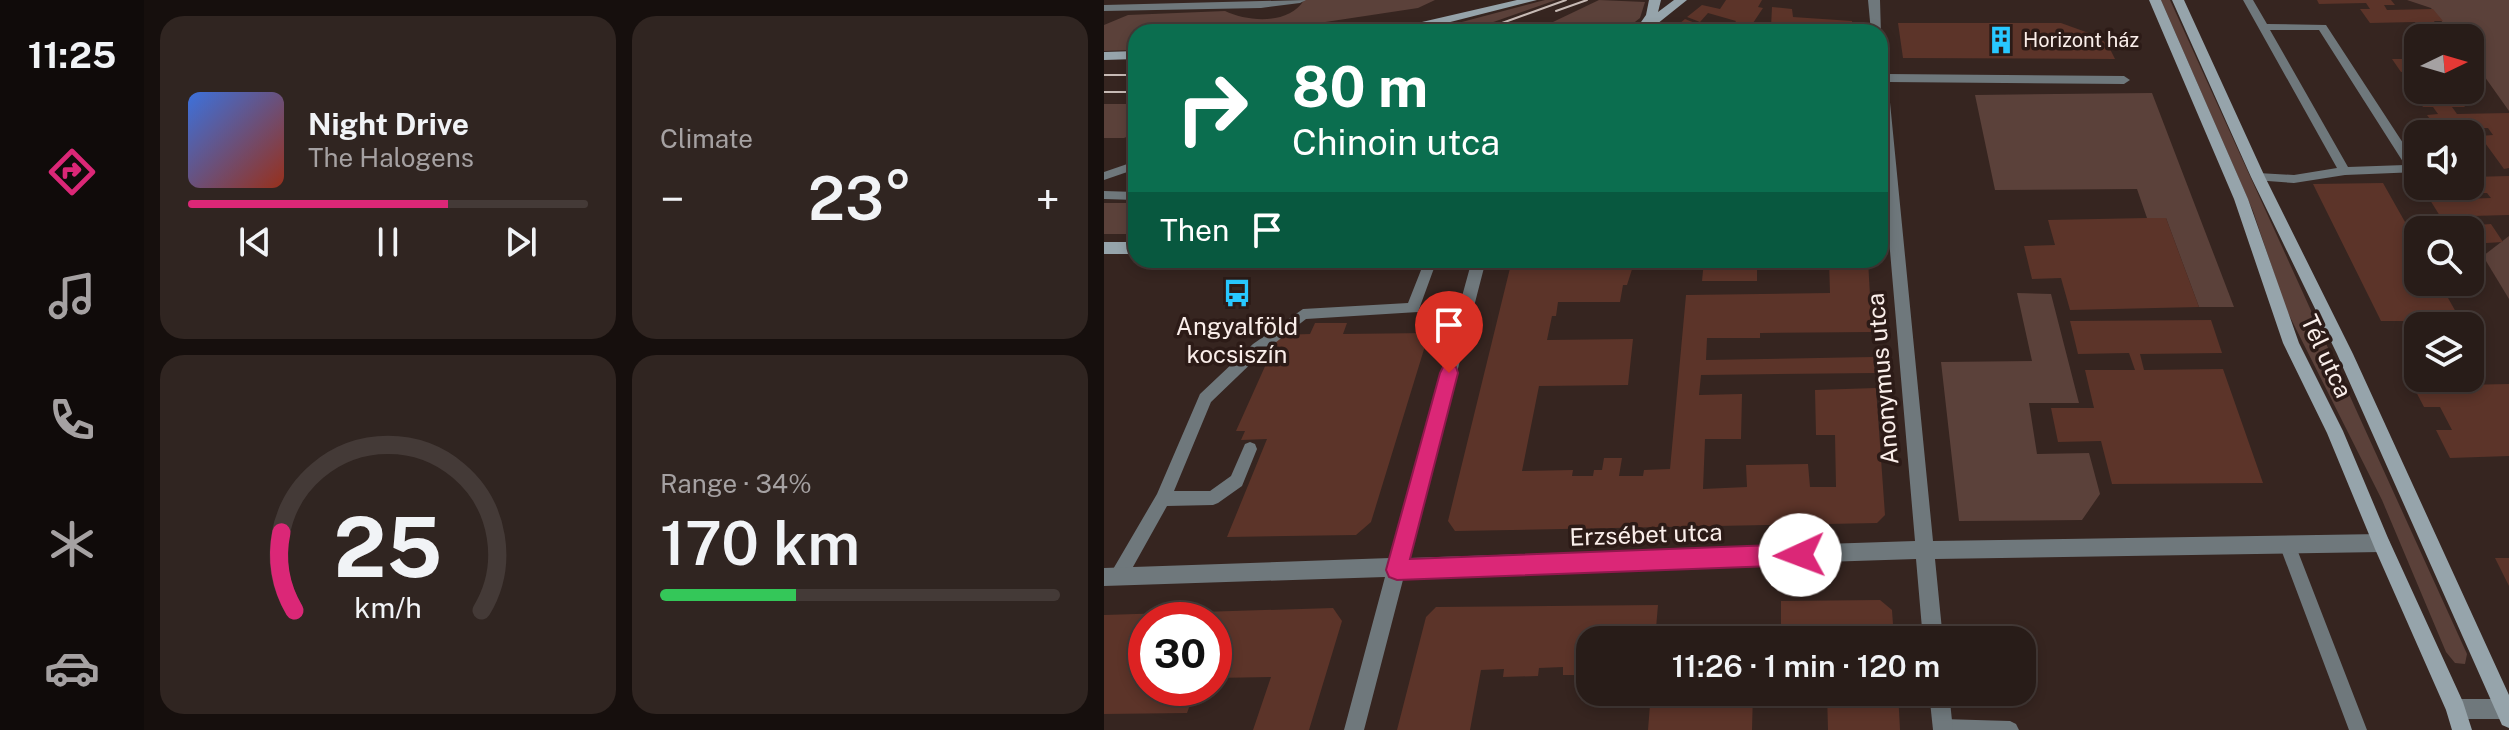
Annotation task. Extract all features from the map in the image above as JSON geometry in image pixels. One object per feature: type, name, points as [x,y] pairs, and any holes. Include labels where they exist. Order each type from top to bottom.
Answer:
[{"type":"street","points":[[1104,8],[1252,5],[1300,0]]},
{"type":"street","points":[[1430,24],[1531,0]]},
{"type":"street","points":[[1645,24],[1652,15],[1655,0]]},
{"type":"street","points":[[1650,24],[1681,0]]},
{"type":"street","points":[[1874,0],[1876,24]]},
{"type":"street","name":"Tél utca","points":[[2155,0],[2241,199],[2291,343],[2335,431],[2381,543],[2456,709],[2462,730]]},
{"type":"street","name":"Tél utca","points":[[2178,0],[2258,177],[2345,354],[2508,712]]},
{"type":"street","points":[[1104,56],[1128,55]]},
{"type":"street","points":[[1888,74],[2124,80]]},
{"type":"street","name":"Anonymus utca","points":[[1888,161],[1932,626]]},
{"type":"street","points":[[1104,248],[1128,248]]},
{"type":"street","points":[[1354,730],[1477,268]]},
{"type":"street","name":"Erzsébet utca","points":[[1111,577],[1397,570],[1924,550],[2381,543]]},
{"type":"street","points":[[1940,706],[1942,729]]},
{"type":"street","points":[[2456,709],[2508,712]]},
{"type":"lane","points":[[2248,0],[2345,171]]},
{"type":"lane","points":[[2258,177],[2294,179],[2345,171],[2414,169],[2322,27],[2262,27]]},
{"type":"lane","points":[[1104,176],[1128,168]]},
{"type":"lane","points":[[1104,195],[1128,196]]},
{"type":"lane","points":[[1111,577],[1163,499],[1205,398],[1258,348],[1303,314],[1413,308],[1428,268]]},
{"type":"lane","points":[[1163,499],[1213,498],[1237,481],[1250,449]]},
{"type":"lane","points":[[2287,544],[2358,730]]},
{"type":"lane","points":[[1942,729],[2010,730]]},
{"type":"shaded area","points":[[1304,0],[1435,0],[1418,8],[1312,24],[1128,24],[1128,50],[1104,51],[1104,25],[1128,15],[1225,11],[1268,19],[1289,14]]},
{"type":"shaded area","points":[[1545,0],[1556,0],[1488,24],[1454,24]]},
{"type":"shaded area","points":[[1599,0],[1645,2],[1640,18],[1632,24],[1549,24]]},
{"type":"shaded area","points":[[2161,0],[2170,0],[2467,654],[2465,664],[2455,663],[2446,652],[2382,500],[2286,309],[2253,211]]},
{"type":"shaded area","points":[[2407,0],[2509,0],[2509,111],[2484,76],[2484,24],[2444,24],[2431,8]]},
{"type":"shaded area","points":[[2152,93],[2234,307],[2199,307],[2166,218],[2147,218],[2137,189],[1995,190],[1975,95]]},
{"type":"shaded area","points":[[1104,104],[1128,104],[1128,136],[1104,138]]},
{"type":"shaded area","points":[[1104,203],[1128,203],[1128,234],[1104,234]]},
{"type":"shaded area","points":[[2509,236],[2509,299],[2484,258]]},
{"type":"shaded area","points":[[2017,293],[2051,294],[2079,403],[2029,403],[2037,454],[2089,453],[2100,494],[2082,520],[1959,521],[1941,362],[2032,361]]},
{"type":"building","points":[[1726,0],[1762,0],[1758,7],[1763,8],[1752,24],[1734,24],[1736,21],[1708,13],[1700,22],[1687,17],[1702,5],[1720,9]]},
{"type":"building","points":[[2317,0],[2391,0],[2395,5],[2384,5],[2387,10],[2433,9],[2443,21],[2434,21],[2436,24],[2370,23],[2360,9],[2370,9],[2366,3],[2319,4]]},
{"type":"building","points":[[1772,7],[1792,9],[1793,17],[1852,21],[1852,24],[1771,24]]},
{"type":"building","points":[[1685,19],[1695,23],[1694,24],[1679,24]]},
{"type":"building","name":"Horizont ház","points":[[1898,23],[2061,23],[2097,36],[2108,45],[2115,59],[1903,58]]},
{"type":"building","points":[[2392,59],[2404,59],[2404,72]]},
{"type":"building","points":[[2421,104],[2463,104],[2465,107],[2452,107],[2457,114],[2509,113],[2509,168],[2504,169],[2484,142],[2484,136],[2493,135],[2488,128],[2484,128],[2484,120],[2431,120],[2427,115],[2438,114],[2433,107],[2423,107]]},
{"type":"building","points":[[2509,176],[2509,215],[2440,216],[2430,200],[2491,198],[2484,193],[2484,177]]},
{"type":"building","points":[[2383,183],[2404,220],[2404,296],[2447,296],[2456,312],[2404,312],[2404,321],[2381,321],[2313,184]]},
{"type":"building","points":[[2166,218],[2199,307],[2070,310],[2061,278],[2032,279],[2024,246],[2055,245],[2048,220]]},
{"type":"building","points":[[2484,224],[2491,224],[2503,242],[2484,243]]},
{"type":"building","points":[[1510,268],[1632,268],[1627,285],[1623,285],[1620,302],[1558,302],[1547,340],[1633,339],[1628,385],[1539,386],[1522,471],[1573,470],[1572,476],[1593,476],[1594,470],[1602,470],[1604,458],[1622,458],[1619,476],[1643,476],[1644,470],[1670,469],[1686,295],[1830,293],[1829,268],[1868,268],[1872,332],[1760,333],[1760,338],[1707,338],[1706,360],[1873,357],[1875,373],[1701,375],[1699,395],[1742,394],[1741,439],[1705,439],[1703,489],[1747,487],[1746,465],[1808,464],[1810,487],[1836,487],[1835,435],[1816,435],[1815,390],[1876,388],[1885,515],[1877,523],[1455,531],[1448,521]]},
{"type":"building","points":[[1703,268],[1757,268],[1757,281],[1702,281]]},
{"type":"building","points":[[2211,320],[2222,353],[2140,354],[2144,370],[2223,369],[2263,483],[2112,484],[2101,441],[2058,442],[2051,408],[2094,408],[2085,370],[2135,370],[2129,353],[2078,354],[2070,321]]},
{"type":"building","points":[[1315,323],[1347,323],[1343,334],[1429,333],[1371,522],[1356,535],[1227,537],[1267,439],[1241,440],[1245,431],[1236,431],[1279,335],[1310,334]]},
{"type":"building","points":[[2509,384],[2509,456],[2450,458],[2436,430],[2452,430],[2440,407],[2424,407],[2416,392],[2484,392],[2484,385]]},
{"type":"building","points":[[2495,558],[2509,558],[2509,586]]},
{"type":"building","points":[[1880,600],[1892,610],[1893,626],[1781,626],[1781,601]]},
{"type":"building","points":[[1658,605],[1656,626],[1576,626],[1576,675],[1563,675],[1563,667],[1539,668],[1538,676],[1503,677],[1504,669],[1481,670],[1470,730],[1397,730],[1426,617],[1436,607]]},
{"type":"building","points":[[1333,608],[1342,621],[1309,730],[1253,730],[1271,677],[1232,678],[1232,611]]},
{"type":"building","points":[[1128,614],[1128,706],[1190,706],[1187,713],[1104,714],[1104,615]]},
{"type":"building","points":[[1650,706],[1753,706],[1752,730],[1648,730]]},
{"type":"building","points":[[1827,706],[1899,706],[1900,730],[1828,730]]},
{"type":"tram line","points":[[1499,24],[1566,0]]},
{"type":"tram line","points":[[1556,11],[1587,0]]},
{"type":"tram line","points":[[1104,75],[1128,75]]},
{"type":"tram line","points":[[1104,92],[1128,92]]},
{"type":"place","name":"Horizont ház","points":[[2001,40]]},
{"type":"place","name":"Angyalföld kocsiszín","points":[[1237,293]]},
{"type":"route","points":[[1449,373],[1397,570],[1800,555]]}]
